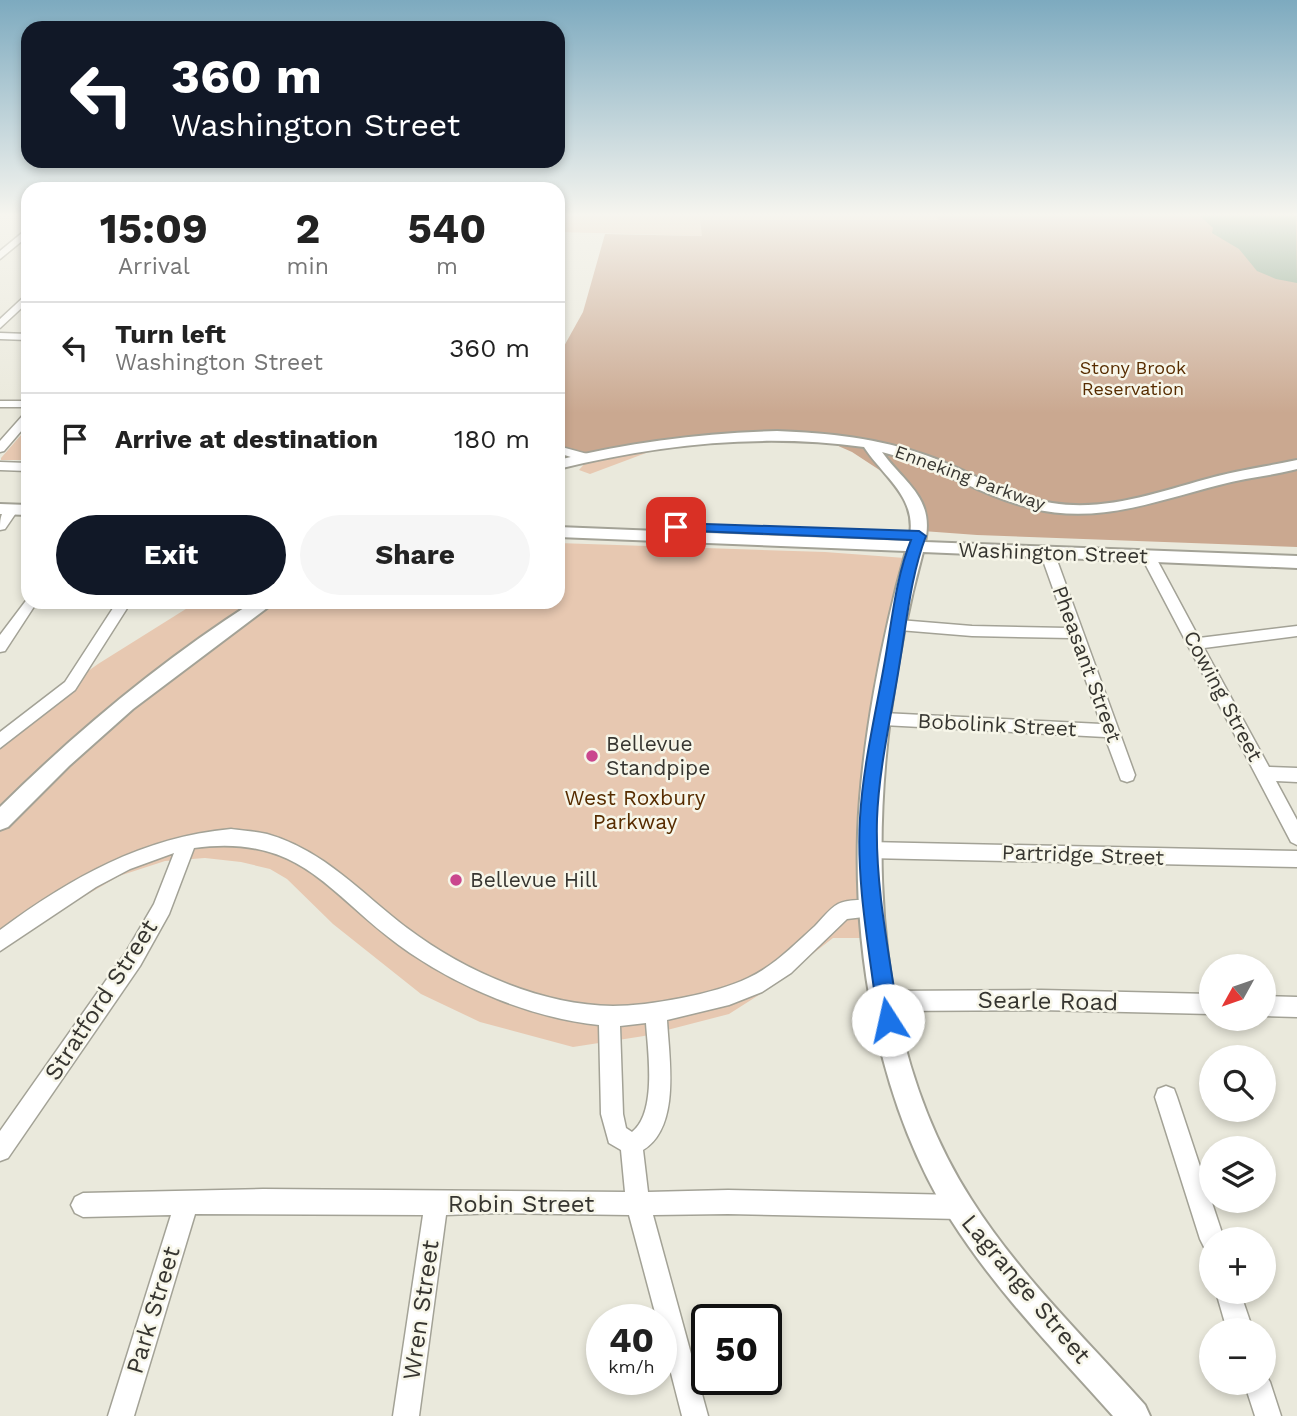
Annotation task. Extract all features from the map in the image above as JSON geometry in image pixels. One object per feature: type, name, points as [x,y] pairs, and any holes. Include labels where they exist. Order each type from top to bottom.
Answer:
[{"type":"main road","name":"Enneking Parkway","points":[[565,463],[679,442],[805,435],[870,444],[905,453],[1014,498],[1054,508],[1079,510],[1133,504],[1234,476],[1297,464]]},
{"type":"main road","name":"Lagrange Street","points":[[870,444],[877,459],[914,499],[920,516],[898,625],[872,780],[868,850],[885,1001],[896,1058],[918,1125],[959,1207],[997,1261],[1134,1416]]},
{"type":"main road","name":"Washington Street","points":[[565,522],[1047,552],[1297,562]]},
{"type":"main road","name":"Washington Street","points":[[565,532],[1297,550]]},
{"type":"main road","points":[[0,821],[57,765],[137,694],[256,609]]},
{"type":"street","points":[[0,325],[21,303]]},
{"type":"street","points":[[0,336],[21,337]]},
{"type":"street","points":[[0,404],[21,404]]},
{"type":"street","points":[[0,448],[21,425]]},
{"type":"street","points":[[565,451],[587,458]]},
{"type":"street","points":[[0,466],[21,467]]},
{"type":"street","points":[[0,526],[13,510]]},
{"type":"street","name":"Pheasant Street","points":[[1047,552],[1127,775]]},
{"type":"street","name":"Cowing Street","points":[[1149,556],[1297,837]]},
{"type":"street","points":[[0,647],[25,609]]},
{"type":"street","points":[[0,741],[70,686],[120,609]]},
{"type":"street","points":[[898,625],[972,631],[1076,633]]},
{"type":"street","points":[[1195,644],[1297,631]]},
{"type":"street","name":"Bobolink Street","points":[[883,719],[1111,731]]},
{"type":"street","points":[[0,724],[20,725]]},
{"type":"street","points":[[1264,774],[1297,775]]},
{"type":"street","points":[[0,942],[114,867],[187,842],[231,837],[264,841],[291,850],[312,863],[417,946],[489,986],[558,1007],[609,1016],[656,1011],[721,998],[762,981],[796,956],[843,911],[873,909]]},
{"type":"street","name":"Stratford Street","points":[[0,1150],[133,959],[162,908],[187,842]]},
{"type":"street","name":"Partridge Street","points":[[868,850],[1297,859]]},
{"type":"street","name":"Searle Road","points":[[885,1001],[1041,1000],[1199,1004]]},
{"type":"street","points":[[1276,1006],[1297,1007]]},
{"type":"street","points":[[631,1144],[641,1140],[654,1124],[658,1077],[656,1011]]},
{"type":"street","points":[[609,1016],[612,1114],[617,1135],[631,1144]]},
{"type":"street","points":[[1166,1097],[1208,1227]]},
{"type":"street","points":[[631,1144],[638,1204],[695,1416]]},
{"type":"street","name":"Robin Street","points":[[83,1205],[263,1201],[436,1204],[499,1201],[959,1207]]},
{"type":"street","name":"Park Street","points":[[121,1416],[186,1204]]},
{"type":"street","name":"Wren Street","points":[[406,1416],[436,1204]]},
{"type":"street","points":[[1261,1395],[1268,1416]]},
{"type":"green space","name":"Stony Brook Reservation","points":[[592,281],[1297,281],[1297,547],[909,530],[914,522],[904,495],[881,471],[852,452],[820,438],[707,439],[565,465],[565,344],[583,312]]},
{"type":"green space","points":[[21,435],[21,460],[1,458]]},
{"type":"green space","points":[[637,452],[646,453],[590,474],[579,470],[586,462]]},
{"type":"green space","name":"West Roxbury Parkway","points":[[565,543],[825,552],[905,558],[863,938],[833,938],[762,993],[729,1014],[644,1036],[573,1047],[480,1022],[421,994],[333,924],[287,879],[270,869],[241,862],[205,858],[165,861],[119,876],[40,922],[0,950],[0,734],[98,664],[186,609],[565,609]]},
{"type":"place","name":"Bellevue Standpipe","points":[[592,756]]},
{"type":"place","name":"Bellevue Hill","points":[[456,880]]},
{"type":"route","points":[[676,527],[919,536],[912,554],[898,625],[872,780],[869,818],[873,909],[888,1020]]}]
